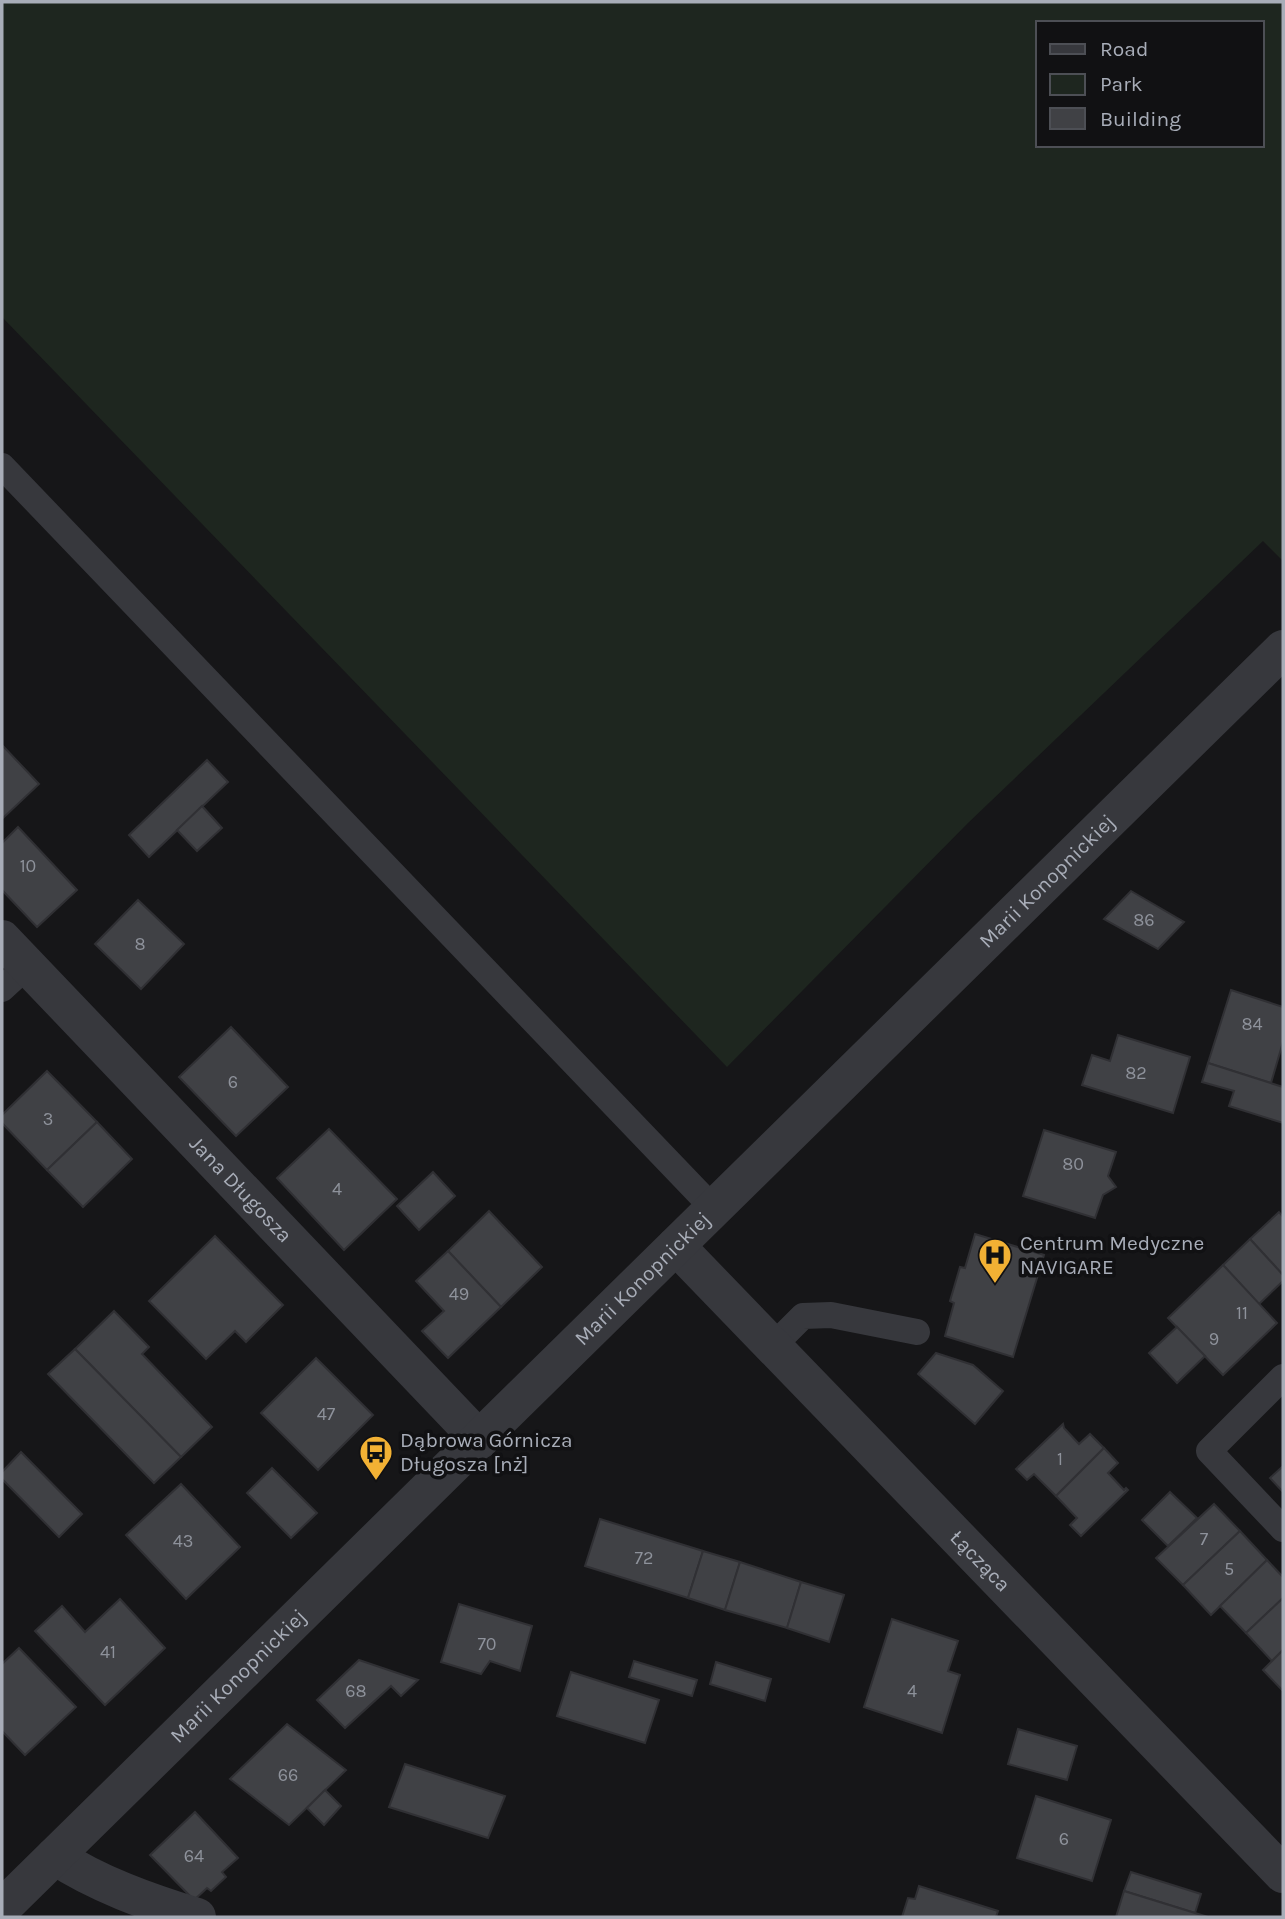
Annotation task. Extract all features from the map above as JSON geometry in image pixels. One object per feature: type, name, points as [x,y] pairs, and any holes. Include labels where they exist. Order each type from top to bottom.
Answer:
[{"type":"street","name":"Marii Konopnickiej","points":[[2,1908],[1283,649]]},
{"type":"street","name":"Jana Długosza","points":[[10,965],[480,1440]]},
{"type":"street","name":"Łącząca","points":[[676,1246],[1283,1874]]},
{"type":"street","points":[[55,1856],[81,1874],[197,1917]]},
{"type":"lane","points":[[2,466],[715,1209]]},
{"type":"lane","points":[[772,1347],[803,1316],[831,1315],[917,1332]]},
{"type":"lane","points":[[1283,1377],[1209,1451],[1283,1529]]},
{"type":"green space","points":[[2,2],[1283,2],[1283,561],[1263,541],[968,823],[727,1067],[2,317]]},
{"type":"building","points":[[2,745],[39,784],[2,819]]},
{"type":"building","points":[[207,760],[228,782],[149,857],[129,835]]},
{"type":"building","points":[[202,806],[222,828],[197,851],[177,830]]},
{"type":"building","points":[[18,827],[77,890],[37,927],[2,890],[2,843]]},
{"type":"building","points":[[1131,891],[1184,922],[1158,949],[1104,919]]},
{"type":"building","points":[[138,900],[184,944],[141,989],[95,944]]},
{"type":"building","points":[[1231,990],[1283,1007],[1283,1042],[1271,1083],[1208,1063]]},
{"type":"building","points":[[231,1027],[288,1087],[236,1136],[179,1077]]},
{"type":"building","points":[[1118,1035],[1190,1057],[1173,1113],[1082,1085],[1092,1055],[1110,1061]]},
{"type":"building","points":[[1208,1063],[1283,1087],[1283,1123],[1229,1106],[1234,1091],[1202,1082]]},
{"type":"building","points":[[47,1071],[97,1122],[47,1170],[2,1123],[2,1115]]},
{"type":"building","points":[[97,1122],[132,1159],[83,1207],[47,1170]]},
{"type":"building","points":[[329,1129],[397,1199],[344,1250],[277,1178]]},
{"type":"building","points":[[1044,1130],[1116,1152],[1108,1176],[1116,1187],[1103,1195],[1095,1218],[1023,1196]]},
{"type":"building","points":[[433,1172],[455,1196],[419,1230],[397,1206]]},
{"type":"building","points":[[489,1211],[542,1267],[501,1307],[448,1251]]},
{"type":"building","points":[[1279,1212],[1283,1217],[1283,1275],[1250,1239]]},
{"type":"building","name":"Centrum Medyczne NAVIGARE","points":[[975,1234],[1044,1255],[1013,1357],[945,1336],[954,1303],[950,1301],[960,1267],[965,1268]]},
{"type":"building","points":[[215,1236],[283,1305],[246,1342],[235,1331],[206,1359],[149,1301]]},
{"type":"building","points":[[1250,1239],[1283,1275],[1283,1281],[1259,1304],[1223,1265]]},
{"type":"building","points":[[448,1251],[501,1307],[448,1358],[422,1331],[444,1311],[416,1281]]},
{"type":"building","points":[[1223,1265],[1277,1323],[1223,1375],[1168,1318]]},
{"type":"building","points":[[114,1311],[149,1347],[142,1354],[212,1427],[181,1457],[75,1349]]},
{"type":"building","points":[[1177,1327],[1205,1356],[1177,1383],[1149,1353]]},
{"type":"building","points":[[75,1349],[181,1457],[154,1483],[48,1374]]},
{"type":"building","points":[[936,1353],[973,1365],[1003,1391],[975,1424],[918,1374]]},
{"type":"building","points":[[316,1358],[373,1415],[318,1470],[261,1413]]},
{"type":"building","points":[[1063,1424],[1079,1444],[1090,1434],[1104,1448],[1056,1496],[1034,1474],[1027,1480],[1016,1469]]},
{"type":"building","points":[[1104,1448],[1118,1463],[1108,1473],[1124,1490],[1128,1490],[1081,1536],[1070,1525],[1077,1518],[1056,1496]]},
{"type":"building","points":[[21,1452],[82,1514],[59,1537],[2,1479],[2,1472]]},
{"type":"building","points":[[1283,1466],[1283,1492],[1270,1478]]},
{"type":"building","points":[[272,1468],[317,1513],[291,1538],[247,1493]]},
{"type":"building","points":[[181,1484],[240,1547],[186,1599],[126,1535]]},
{"type":"building","points":[[1170,1492],[1197,1518],[1168,1546],[1142,1520]]},
{"type":"building","points":[[1214,1504],[1240,1531],[1183,1585],[1156,1558]]},
{"type":"building","points":[[600,1519],[703,1551],[688,1598],[585,1566]]},
{"type":"building","points":[[1240,1531],[1267,1560],[1211,1615],[1183,1585]]},
{"type":"building","points":[[703,1551],[740,1562],[725,1610],[688,1598]]},
{"type":"building","points":[[1267,1560],[1283,1577],[1283,1598],[1246,1633],[1220,1606]]},
{"type":"building","points":[[740,1562],[801,1582],[787,1628],[725,1610]]},
{"type":"building","points":[[801,1582],[844,1595],[829,1642],[787,1628]]},
{"type":"building","points":[[1283,1598],[1283,1650],[1272,1661],[1246,1633]]},
{"type":"building","points":[[120,1599],[165,1648],[105,1705],[35,1631],[62,1606],[85,1632]]},
{"type":"building","points":[[459,1604],[532,1626],[520,1671],[490,1661],[481,1674],[441,1662]]},
{"type":"building","points":[[892,1619],[958,1641],[948,1671],[960,1675],[942,1733],[864,1707]]},
{"type":"building","points":[[19,1648],[76,1707],[25,1755],[2,1731],[2,1664]]},
{"type":"building","points":[[1283,1650],[1283,1691],[1263,1670]]},
{"type":"building","points":[[359,1660],[418,1680],[401,1696],[391,1686],[345,1728],[317,1700]]},
{"type":"building","points":[[634,1661],[697,1680],[692,1696],[629,1677]]},
{"type":"building","points":[[716,1662],[771,1679],[765,1701],[710,1684]]},
{"type":"building","points":[[571,1672],[659,1700],[645,1743],[557,1716]]},
{"type":"building","points":[[287,1724],[346,1770],[289,1825],[230,1779]]},
{"type":"building","points":[[1018,1729],[1077,1746],[1067,1780],[1008,1764]]},
{"type":"building","points":[[405,1764],[505,1796],[488,1838],[389,1807]]},
{"type":"building","points":[[325,1790],[341,1806],[324,1825],[307,1808]]},
{"type":"building","points":[[1036,1796],[1111,1820],[1092,1881],[1017,1858]]},
{"type":"building","points":[[195,1812],[238,1858],[222,1872],[226,1877],[211,1891],[207,1888],[194,1900],[150,1855]]},
{"type":"building","points":[[1131,1872],[1201,1894],[1195,1913],[1124,1891]]},
{"type":"building","points":[[919,1886],[998,1911],[996,1917],[902,1917],[908,1898],[915,1899]]},
{"type":"building","points":[[1124,1891],[1195,1913],[1208,1917],[1116,1917]]},
{"type":"place","name":"Centrum Medyczne NAVIGARE","points":[[995,1285]]},
{"type":"place","name":"Dąbrowa Górnicza Długosza [nż]","points":[[376,1482]]}]
